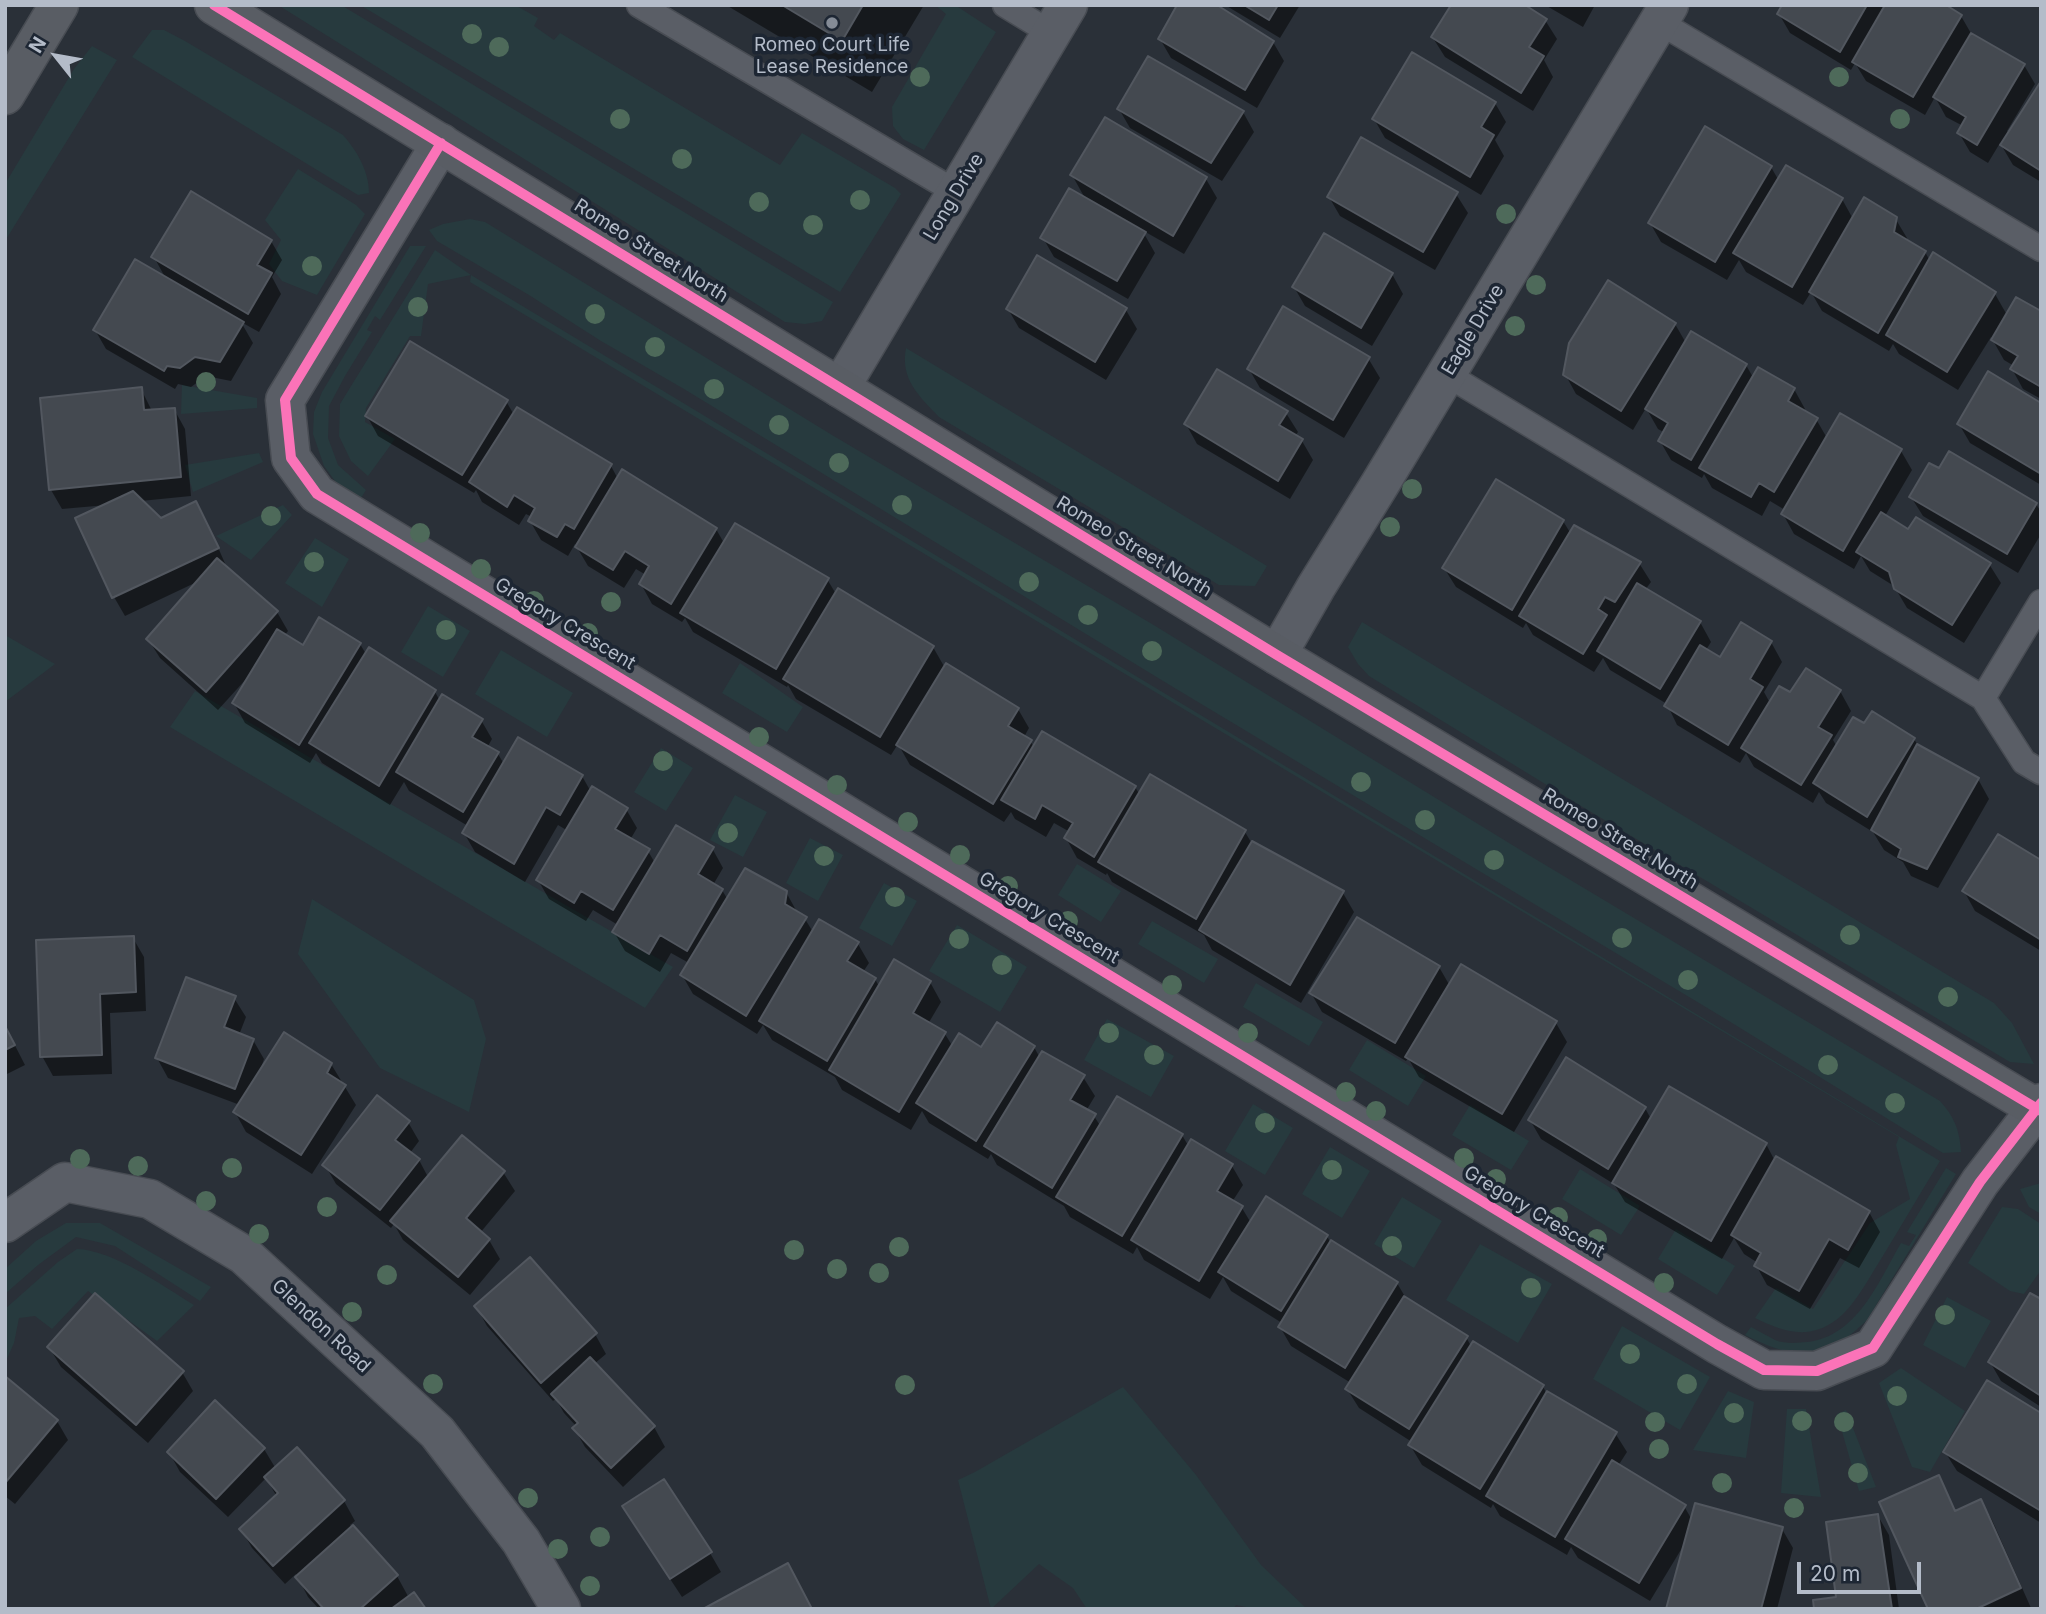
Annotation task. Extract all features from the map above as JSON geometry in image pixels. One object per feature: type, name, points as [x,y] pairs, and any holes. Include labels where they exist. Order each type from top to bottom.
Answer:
[{"type":"main road","points":[[5,95],[59,5]]},
{"type":"main road","name":"Romeo Street North","points":[[214,5],[1277,654],[2040,1108]]},
{"type":"street","name":"Eagle Drive","points":[[1277,654],[1664,13]]},
{"type":"street","name":"Long Drive","points":[[840,388],[1059,19]]},
{"type":"street","name":"Gregory Crescent","points":[[441,143],[285,400],[291,458],[317,494],[1717,1344],[1764,1370],[1816,1371],[1873,1348],[1980,1182],[2040,1108]]},
{"type":"street","name":"Glendon Road","points":[[5,1223],[65,1182],[150,1199],[244,1255],[437,1432],[521,1541],[561,1609]]},
{"type":"lane","points":[[639,5],[956,192]]},
{"type":"lane","points":[[1005,5],[1059,19]]},
{"type":"lane","points":[[1664,13],[2041,249]]},
{"type":"lane","points":[[1446,373],[1983,698],[2024,762],[2041,772]]},
{"type":"lane","points":[[1983,698],[2041,602]]},
{"type":"green space","points":[[278,5],[341,5],[833,302],[822,321],[805,324],[785,322]]},
{"type":"green space","points":[[360,5],[515,5],[538,18],[534,26],[554,40],[560,33],[780,165],[802,133],[901,194],[840,292]]},
{"type":"green space","points":[[935,5],[955,5],[996,32],[924,150],[903,139],[893,126],[892,107],[946,14]]},
{"type":"green space","points":[[152,30],[164,30],[185,41],[343,135],[361,162],[369,193],[358,195],[132,57]]},
{"type":"green space","points":[[92,46],[117,60],[5,241],[5,184],[74,69]]},
{"type":"green space","points":[[298,169],[356,205],[365,214],[317,295],[282,281],[269,264],[281,240],[265,220]]},
{"type":"green space","points":[[470,219],[485,222],[832,435],[1152,624],[1527,854],[1940,1101],[1955,1124],[1961,1152],[1943,1153],[1724,1018],[601,341],[437,241],[429,230],[443,224]]},
{"type":"green space","points":[[410,246],[426,246],[380,320],[375,316],[367,330],[372,332],[329,406],[328,438],[338,465],[366,490],[359,501],[335,481],[324,466],[313,434],[314,412],[322,392]]},
{"type":"green space","points":[[435,250],[471,275],[428,284],[421,336],[410,336],[366,408],[365,422],[395,439],[368,476],[351,461],[339,436],[340,404]]},
{"type":"green space","points":[[471,275],[1940,1161],[1855,1300],[1836,1320],[1805,1332],[1785,1330],[1755,1318],[1776,1288],[1813,1309],[1870,1223],[1910,1199],[1896,1145],[1899,1137],[470,282]]},
{"type":"green space","points":[[906,348],[1267,566],[1255,586],[1219,585],[939,417],[918,394],[909,378]]},
{"type":"green space","points":[[182,385],[257,398],[257,408],[181,414]]},
{"type":"green space","points":[[259,453],[263,462],[193,492],[185,465]]},
{"type":"green space","points":[[283,505],[292,515],[251,560],[216,536]]},
{"type":"green space","points":[[315,538],[349,559],[322,607],[285,583]]},
{"type":"green space","points":[[428,606],[470,631],[443,677],[401,652]]},
{"type":"green space","points":[[1362,622],[1994,1003],[2012,1023],[2034,1064],[2010,1062],[1369,676],[1348,647]]},
{"type":"green space","points":[[5,635],[55,664],[5,702]]},
{"type":"green space","points":[[501,650],[573,693],[547,737],[475,694]]},
{"type":"green space","points":[[740,663],[803,707],[787,732],[722,693]]},
{"type":"green space","points":[[195,691],[673,967],[645,1008],[170,727]]},
{"type":"green space","points":[[661,748],[693,768],[666,811],[634,792]]},
{"type":"green space","points":[[735,795],[767,812],[743,857],[710,840]]},
{"type":"green space","points":[[810,838],[843,855],[818,901],[786,883]]},
{"type":"green space","points":[[1077,864],[1121,891],[1101,922],[1058,895]]},
{"type":"green space","points":[[884,883],[917,901],[892,946],[859,928]]},
{"type":"green space","points":[[312,899],[474,1000],[486,1039],[469,1112],[380,1068],[298,954]]},
{"type":"green space","points":[[1152,921],[1218,959],[1204,983],[1138,944]]},
{"type":"green space","points":[[957,925],[1027,967],[1000,1012],[929,971]]},
{"type":"green space","points":[[1256,983],[1323,1022],[1309,1046],[1243,1007]]},
{"type":"green space","points":[[1107,1019],[1174,1056],[1151,1097],[1084,1060]]},
{"type":"green space","points":[[1367,1040],[1426,1076],[1408,1106],[1349,1070]]},
{"type":"green space","points":[[1253,1104],[1293,1128],[1265,1175],[1225,1151]]},
{"type":"green space","points":[[1470,1105],[1529,1141],[1511,1170],[1452,1135]]},
{"type":"green space","points":[[1330,1147],[1370,1171],[1342,1218],[1302,1194]]},
{"type":"green space","points":[[1946,1168],[1956,1174],[1867,1320],[1852,1334],[1837,1344],[1809,1353],[1780,1350],[1745,1335],[1751,1327],[1775,1340],[1799,1343],[1824,1338],[1840,1330],[1875,1290],[1901,1243],[1909,1246],[1916,1235],[1907,1232]]},
{"type":"green space","points":[[1580,1169],[1640,1206],[1621,1235],[1562,1199]]},
{"type":"green space","points":[[2041,1183],[2041,1214],[2029,1207],[2020,1189]]},
{"type":"green space","points":[[1402,1197],[1442,1221],[1414,1268],[1374,1244]]},
{"type":"green space","points":[[2002,1207],[2018,1209],[2041,1224],[2041,1270],[2024,1294],[2010,1291],[1968,1263]]},
{"type":"green space","points":[[66,1223],[100,1223],[211,1287],[200,1301],[115,1246],[76,1237],[5,1294],[5,1269],[36,1241]]},
{"type":"green space","points":[[1676,1229],[1735,1266],[1717,1295],[1658,1259]]},
{"type":"green space","points":[[1480,1244],[1552,1284],[1518,1343],[1446,1300]]},
{"type":"green space","points":[[77,1249],[122,1262],[194,1305],[157,1341],[88,1291],[52,1329],[35,1316],[19,1318],[14,1343],[5,1363],[5,1309],[58,1262]]},
{"type":"green space","points":[[1947,1297],[1991,1321],[1965,1368],[1923,1345]]},
{"type":"green space","points":[[1622,1326],[1710,1377],[1680,1430],[1593,1379]]},
{"type":"green space","points":[[1901,1368],[1965,1411],[1930,1472],[1912,1467],[1879,1383]]},
{"type":"green space","points":[[1123,1387],[1196,1475],[1261,1565],[1307,1609],[1256,1609],[1236,1605],[1233,1609],[1087,1609],[1073,1588],[1039,1564],[991,1609],[958,1480]]},
{"type":"green space","points":[[1728,1391],[1754,1402],[1746,1458],[1693,1450]]},
{"type":"green space","points":[[1787,1409],[1806,1409],[1821,1497],[1781,1493]]},
{"type":"green space","points":[[1846,1410],[1876,1487],[1859,1491],[1837,1414]]},
{"type":"building","name":"Romeo Court Life Lease Residence","points":[[782,5],[863,5],[842,41]]},
{"type":"building","points":[[1177,5],[1217,5],[1274,41],[1245,90],[1158,39]]},
{"type":"building","points":[[1244,5],[1278,5],[1269,20]]},
{"type":"building","points":[[1451,5],[1525,5],[1547,19],[1529,47],[1544,56],[1521,93],[1431,37]]},
{"type":"building","points":[[1782,5],[1867,5],[1840,52],[1777,14]]},
{"type":"building","points":[[1885,5],[1946,5],[1962,15],[1913,97],[1852,62]]},
{"type":"building","points":[[1971,33],[2025,64],[1977,145],[1957,133],[1966,117],[1933,97]]},
{"type":"building","points":[[1412,52],[1496,102],[1481,127],[1494,135],[1470,177],[1372,119]]},
{"type":"building","points":[[1148,56],[1244,111],[1211,163],[1117,109]]},
{"type":"building","points":[[2041,81],[2041,171],[2000,145]]},
{"type":"building","points":[[1105,117],[1207,177],[1173,236],[1070,175]]},
{"type":"building","points":[[1705,126],[1772,166],[1715,262],[1648,223]]},
{"type":"building","points":[[1361,137],[1458,192],[1423,252],[1327,197]]},
{"type":"building","points":[[1786,165],[1843,198],[1792,287],[1733,253]]},
{"type":"building","points":[[1069,188],[1146,232],[1117,281],[1040,238]]},
{"type":"building","points":[[191,191],[272,240],[257,265],[272,273],[248,314],[151,257]]},
{"type":"building","points":[[1864,197],[1897,217],[1894,232],[1926,251],[1878,333],[1809,292]]},
{"type":"building","points":[[1324,233],[1393,273],[1361,328],[1292,287]]},
{"type":"building","points":[[1933,252],[1996,292],[1947,372],[1886,335]]},
{"type":"building","points":[[1037,255],[1127,308],[1095,362],[1006,309]]},
{"type":"building","points":[[135,259],[244,322],[220,362],[195,357],[180,368],[167,366],[164,371],[93,330]]},
{"type":"building","points":[[1608,280],[1676,323],[1621,411],[1563,375],[1569,343]]},
{"type":"building","points":[[2016,297],[2041,311],[2041,387],[2010,369],[2018,356],[1991,340]]},
{"type":"building","points":[[1283,306],[1370,357],[1333,420],[1247,369]]},
{"type":"building","points":[[1691,331],[1747,364],[1691,460],[1658,441],[1668,423],[1645,409]]},
{"type":"building","points":[[410,341],[508,400],[462,475],[365,416]]},
{"type":"building","points":[[1758,367],[1795,388],[1788,401],[1818,418],[1774,492],[1759,483],[1751,497],[1699,468]]},
{"type":"building","points":[[1217,369],[1288,411],[1279,425],[1303,439],[1278,481],[1184,424]]},
{"type":"building","points":[[1988,371],[2041,403],[2041,474],[1957,424]]},
{"type":"building","points":[[142,387],[144,410],[175,408],[181,477],[49,490],[40,398]]},
{"type":"building","points":[[517,407],[612,464],[574,529],[565,524],[557,537],[528,521],[535,508],[514,495],[507,507],[469,482]]},
{"type":"building","points":[[1840,413],[1902,449],[1843,551],[1781,514]]},
{"type":"building","points":[[1949,451],[2037,503],[2007,554],[1909,497],[1929,463],[1939,468]]},
{"type":"building","points":[[622,469],[717,528],[671,604],[639,584],[649,566],[625,551],[613,570],[575,547]]},
{"type":"building","points":[[1496,479],[1564,520],[1512,610],[1442,568]]},
{"type":"building","points":[[133,491],[161,518],[196,501],[219,548],[112,598],[75,518]]},
{"type":"building","points":[[1881,512],[1908,529],[1916,517],[1991,563],[1952,625],[1894,589],[1889,572],[1856,552]]},
{"type":"building","points":[[735,523],[829,578],[776,669],[680,613]]},
{"type":"building","points":[[1574,525],[1641,562],[1615,602],[1605,597],[1598,609],[1607,615],[1583,654],[1519,616]]},
{"type":"building","points":[[217,558],[278,611],[206,692],[146,639]]},
{"type":"building","points":[[1637,583],[1701,621],[1660,689],[1597,651]]},
{"type":"building","points":[[838,588],[934,646],[880,737],[783,679]]},
{"type":"building","points":[[319,617],[361,643],[299,745],[232,703],[277,629],[303,645]]},
{"type":"building","points":[[1741,622],[1772,641],[1750,679],[1763,687],[1728,745],[1664,706],[1700,645],[1720,657]]},
{"type":"building","points":[[369,647],[436,690],[379,786],[309,743]]},
{"type":"building","points":[[946,663],[1019,708],[1008,726],[1032,740],[993,804],[896,745]]},
{"type":"building","points":[[1806,668],[1841,690],[1818,727],[1832,735],[1801,785],[1741,748],[1779,686],[1790,692]]},
{"type":"building","points":[[442,694],[483,719],[472,737],[499,752],[463,812],[396,772]]},
{"type":"building","points":[[1872,711],[1915,738],[1867,817],[1813,783],[1853,717],[1864,723]]},
{"type":"building","points":[[1042,731],[1136,786],[1094,857],[1064,838],[1073,823],[1042,805],[1035,819],[1001,800]]},
{"type":"building","points":[[518,737],[583,775],[560,815],[546,807],[514,864],[462,833]]},
{"type":"building","points":[[1917,744],[1979,778],[1927,869],[1898,857],[1901,849],[1871,830]]},
{"type":"building","points":[[1150,774],[1246,830],[1196,919],[1098,862]]},
{"type":"building","points":[[592,786],[628,808],[615,829],[650,849],[613,910],[581,891],[574,903],[536,880]]},
{"type":"building","points":[[676,825],[714,847],[698,874],[723,889],[687,951],[660,935],[649,954],[612,932]]},
{"type":"building","points":[[1998,834],[2041,860],[2041,940],[1962,891]]},
{"type":"building","points":[[1252,841],[1344,891],[1290,985],[1199,930]]},
{"type":"building","points":[[745,868],[787,891],[785,904],[807,917],[746,1016],[680,975]]},
{"type":"building","points":[[1357,917],[1440,966],[1395,1043],[1309,993]]},
{"type":"building","points":[[819,919],[859,942],[847,961],[876,978],[827,1061],[759,1021]]},
{"type":"building","points":[[134,936],[136,992],[100,994],[102,1055],[40,1057],[36,940]]},
{"type":"building","points":[[894,959],[931,981],[913,1013],[946,1032],[899,1112],[829,1070]]},
{"type":"building","points":[[1461,964],[1557,1021],[1502,1114],[1405,1057]]},
{"type":"building","points":[[186,977],[236,996],[224,1027],[254,1039],[235,1089],[155,1058]]},
{"type":"building","points":[[997,1022],[1035,1046],[976,1141],[916,1103],[959,1033],[981,1047]]},
{"type":"building","points":[[5,1026],[15,1045],[5,1050]]},
{"type":"building","points":[[284,1032],[332,1063],[327,1073],[346,1085],[301,1155],[233,1112]]},
{"type":"building","points":[[1042,1051],[1085,1075],[1070,1100],[1096,1114],[1052,1188],[984,1146]]},
{"type":"building","points":[[1566,1057],[1646,1107],[1608,1169],[1528,1120]]},
{"type":"building","points":[[1669,1086],[1767,1143],[1711,1241],[1612,1183]]},
{"type":"building","points":[[377,1095],[410,1121],[395,1140],[420,1159],[380,1210],[322,1165]]},
{"type":"building","points":[[1117,1096],[1183,1134],[1122,1236],[1056,1197]]},
{"type":"building","points":[[462,1135],[505,1171],[466,1218],[490,1239],[458,1277],[390,1221]]},
{"type":"building","points":[[1191,1139],[1233,1164],[1217,1191],[1243,1206],[1199,1281],[1131,1240]]},
{"type":"building","points":[[1776,1156],[1870,1211],[1848,1250],[1829,1239],[1799,1291],[1754,1266],[1761,1253],[1731,1235]]},
{"type":"building","points":[[1266,1196],[1328,1235],[1281,1311],[1218,1272]]},
{"type":"building","points":[[1331,1240],[1398,1282],[1345,1368],[1278,1327]]},
{"type":"building","points":[[530,1257],[597,1333],[541,1383],[474,1306]]},
{"type":"building","points":[[95,1293],[184,1371],[136,1425],[47,1347]]},
{"type":"building","points":[[2030,1293],[2041,1299],[2041,1396],[1988,1362]]},
{"type":"building","points":[[1404,1296],[1468,1336],[1409,1429],[1345,1389]]},
{"type":"building","points":[[1473,1341],[1544,1385],[1480,1489],[1408,1445]]},
{"type":"building","points":[[590,1357],[655,1426],[611,1468],[572,1428],[578,1423],[551,1394]]},
{"type":"building","points":[[5,1376],[58,1420],[5,1483]]},
{"type":"building","points":[[1987,1380],[2041,1413],[2041,1511],[1943,1452]]},
{"type":"building","points":[[1547,1391],[1617,1432],[1555,1537],[1486,1496]]},
{"type":"building","points":[[215,1400],[265,1448],[216,1499],[167,1452]]},
{"type":"building","points":[[297,1447],[345,1500],[273,1566],[239,1529],[278,1493],[264,1477]]},
{"type":"building","points":[[1612,1460],[1686,1505],[1639,1583],[1565,1539]]},
{"type":"building","points":[[1939,1475],[1955,1511],[1981,1499],[2021,1588],[1976,1609],[1928,1609],[1879,1502]]},
{"type":"building","points":[[664,1479],[712,1552],[670,1579],[622,1506]]},
{"type":"building","points":[[1695,1503],[1783,1527],[1761,1609],[1666,1609]]},
{"type":"building","points":[[1878,1514],[1892,1609],[1814,1609],[1813,1600],[1836,1597],[1826,1522]]},
{"type":"building","points":[[353,1525],[398,1575],[360,1609],[324,1609],[295,1577]]},
{"type":"building","points":[[788,1563],[812,1609],[703,1609]]},
{"type":"building","points":[[414,1592],[426,1609],[391,1609]]},
{"type":"cycle path","points":[[214,5],[1277,655],[2041,1111]]},
{"type":"cycle path","points":[[441,143],[285,400],[291,458],[317,494],[1717,1344],[1764,1370],[1817,1371],[1873,1348],[1980,1182],[2041,1103]]},
{"type":"place","name":"Romeo Court Life Lease Residence","points":[[832,23]]}]
